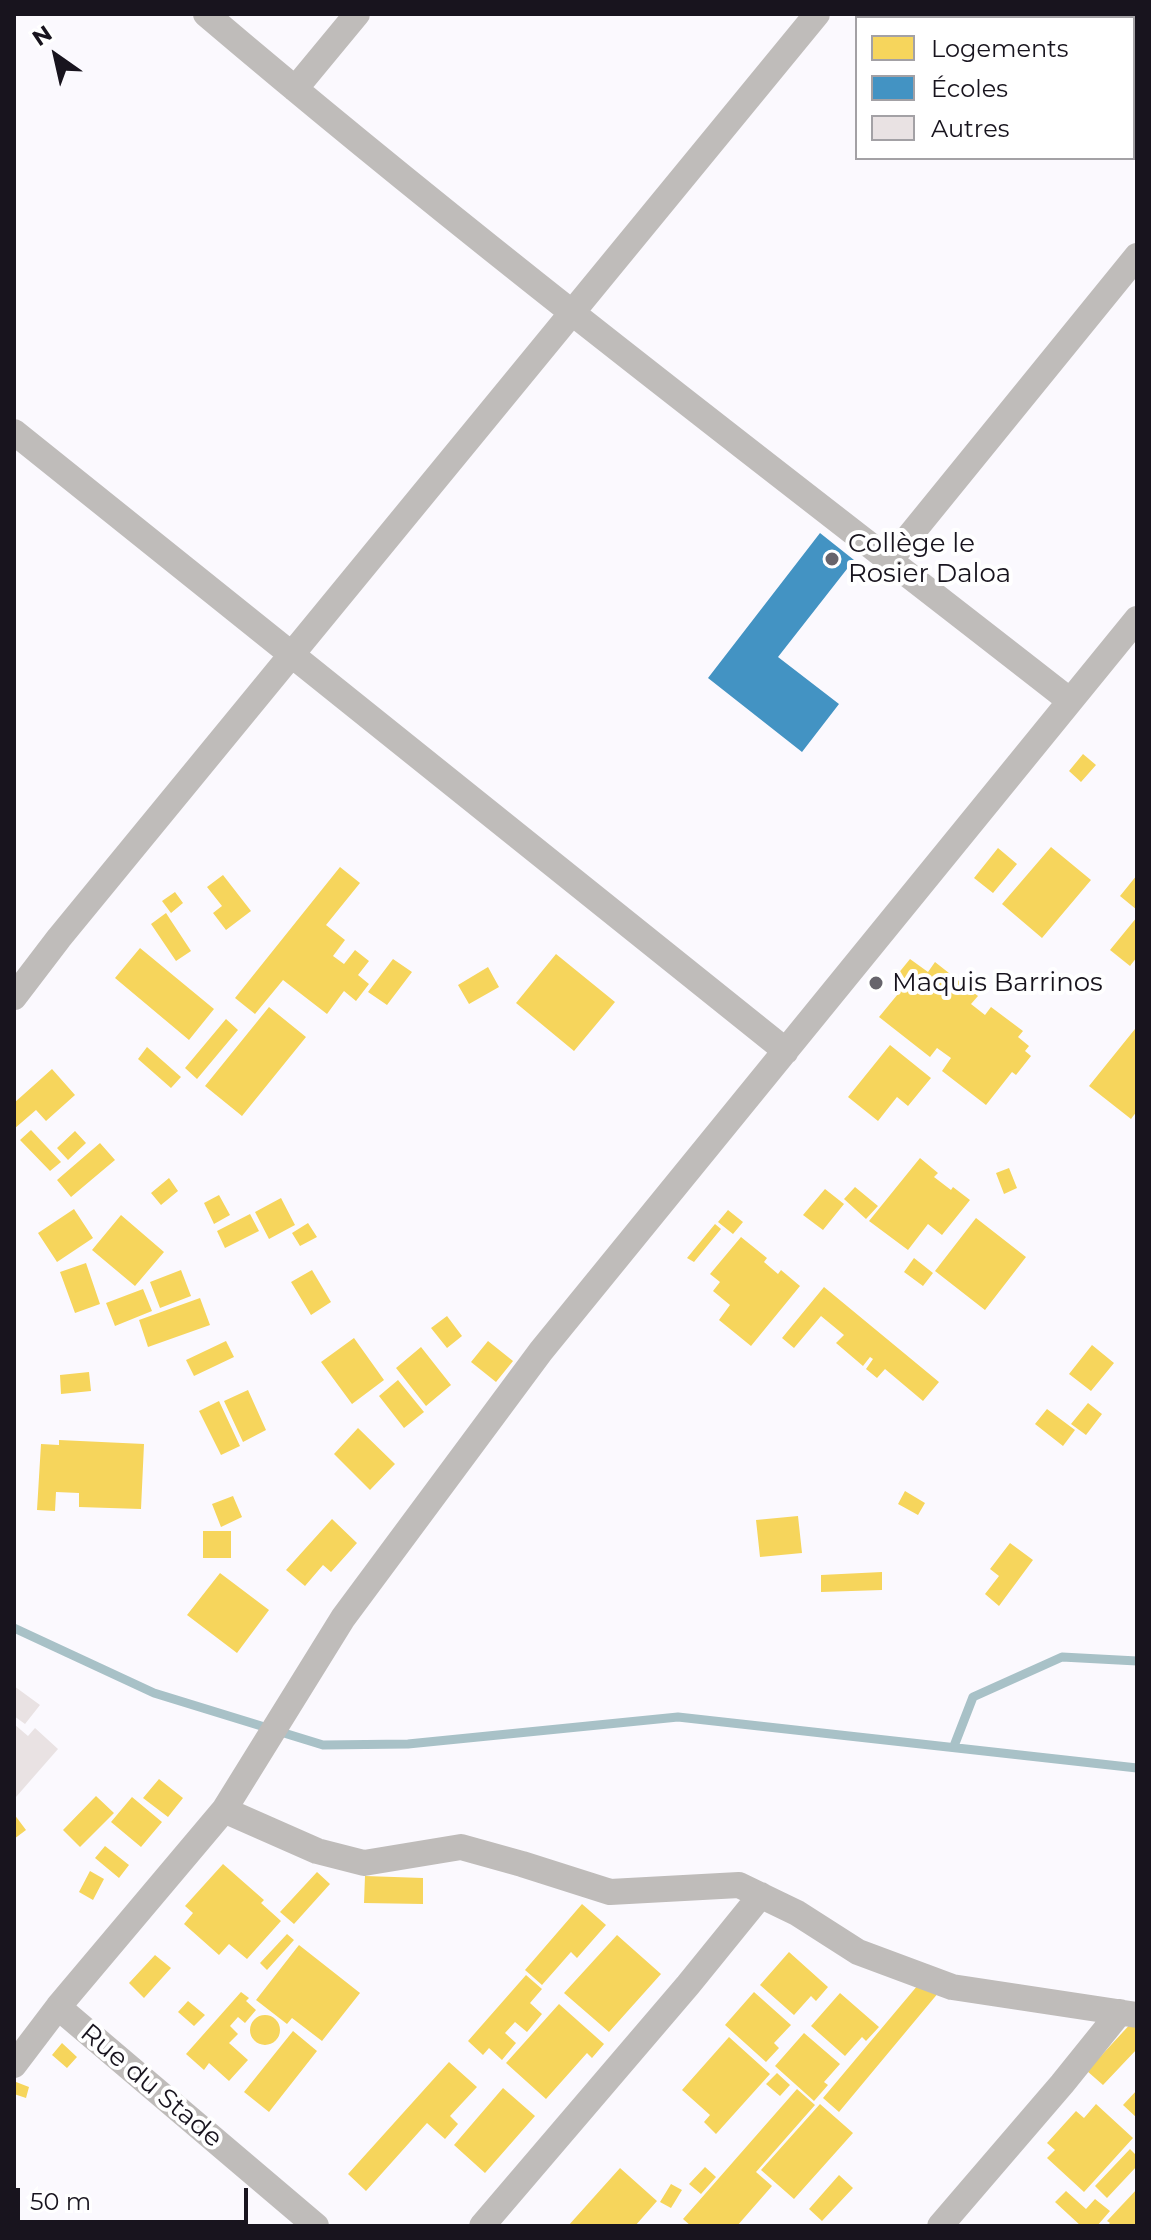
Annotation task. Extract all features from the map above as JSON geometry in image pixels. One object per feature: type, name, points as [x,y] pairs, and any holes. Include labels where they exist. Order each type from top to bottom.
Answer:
[{"type":"street","points":[[206,14],[571,312],[1069,700]]},
{"type":"street","points":[[295,89],[357,14]]},
{"type":"street","points":[[14,997],[59,938],[817,14]]},
{"type":"street","points":[[890,560],[1137,256]]},
{"type":"street","points":[[14,432],[786,1051]]},
{"type":"street","points":[[14,2065],[58,2007],[224,1810],[343,1618],[541,1351],[1137,619]]},
{"type":"street","points":[[224,1810],[317,1851],[364,1863],[461,1847],[610,1892],[739,1885],[797,1913],[858,1952],[952,1987],[1128,2013]]},
{"type":"street","points":[[482,2226],[761,1895]]},
{"type":"street","name":"Rue du Stade","points":[[58,2007],[316,2226]]},
{"type":"street","points":[[940,2226],[1062,2084],[1128,2013]]},
{"type":"building: Logements","points":[[1083,754],[1096,765],[1081,782],[1069,771]]},
{"type":"building: Logements","points":[[1051,847],[1091,880],[1042,938],[1002,904]]},
{"type":"building: Logements","points":[[998,848],[1017,864],[993,893],[974,878]]},
{"type":"building: Logements","points":[[340,867],[360,883],[326,925],[345,940],[333,956],[344,964],[355,950],[369,961],[358,975],[369,984],[356,1001],[344,991],[327,1014],[283,980],[255,1014],[235,998]]},
{"type":"building: Logements","points":[[223,875],[251,911],[226,930],[213,913],[222,906],[207,887]]},
{"type":"building: Logements","points":[[1137,875],[1137,910],[1120,896]]},
{"type":"building: Logements","points":[[175,892],[183,903],[171,913],[162,901]]},
{"type":"building: Logements","points":[[166,913],[191,951],[176,961],[151,924]]},
{"type":"building: Logements","points":[[1137,917],[1137,957],[1130,966],[1110,950]]},
{"type":"building: Logements","points":[[140,948],[214,1009],[189,1040],[115,978]]},
{"type":"building: Logements","points":[[556,954],[615,1002],[574,1051],[516,1003]]},
{"type":"building: Logements","points":[[393,959],[412,972],[387,1005],[368,992]]},
{"type":"building: Logements","points":[[910,959],[928,972],[935,962],[978,996],[971,1004],[985,1015],[991,1007],[1023,1031],[1018,1037],[1029,1046],[1025,1051],[1031,1056],[1016,1075],[1012,1072],[986,1105],[942,1071],[951,1058],[937,1048],[930,1057],[879,1017],[907,983],[897,975]]},
{"type":"building: Logements","points":[[488,967],[499,987],[469,1004],[458,985]]},
{"type":"building: Logements","points":[[269,1007],[306,1037],[242,1116],[205,1086]]},
{"type":"building: Logements","points":[[226,1019],[238,1030],[197,1079],[185,1068]]},
{"type":"building: Logements","points":[[1135,1029],[1137,1111],[1131,1119],[1089,1086]]},
{"type":"building: Logements","points":[[890,1045],[931,1078],[908,1106],[897,1097],[878,1121],[848,1097]]},
{"type":"building: Logements","points":[[147,1047],[181,1077],[171,1088],[138,1059]]},
{"type":"building: Logements","points":[[52,1069],[75,1095],[46,1121],[36,1110],[14,1129],[14,1103]]},
{"type":"building: Logements","points":[[31,1130],[61,1162],[50,1171],[20,1140]]},
{"type":"building: Logements","points":[[75,1131],[86,1143],[68,1160],[57,1148]]},
{"type":"building: Logements","points":[[100,1143],[115,1160],[71,1197],[57,1180]]},
{"type":"building: Logements","points":[[920,1158],[938,1173],[934,1177],[970,1200],[942,1235],[928,1224],[908,1250],[869,1221]]},
{"type":"building: Logements","points":[[1009,1168],[1017,1188],[1004,1194],[996,1173]]},
{"type":"building: Logements","points":[[169,1178],[178,1191],[161,1205],[151,1193]]},
{"type":"building: Logements","points":[[855,1187],[878,1206],[866,1219],[844,1199]]},
{"type":"building: Logements","points":[[825,1189],[844,1204],[823,1230],[803,1215]]},
{"type":"building: Logements","points":[[219,1195],[230,1215],[214,1224],[204,1203]]},
{"type":"building: Logements","points":[[281,1198],[295,1225],[269,1239],[255,1212]]},
{"type":"building: Logements","points":[[74,1209],[93,1238],[57,1262],[38,1233]]},
{"type":"building: Logements","points":[[728,1210],[743,1222],[733,1234],[718,1222]]},
{"type":"building: Logements","points":[[250,1214],[259,1231],[225,1248],[217,1231]]},
{"type":"building: Logements","points":[[121,1215],[164,1252],[135,1286],[92,1250]]},
{"type":"building: Logements","points":[[976,1218],[1026,1257],[985,1310],[935,1271]]},
{"type":"building: Logements","points":[[308,1223],[317,1237],[300,1246],[292,1233]]},
{"type":"building: Logements","points":[[715,1224],[721,1229],[694,1262],[687,1258]]},
{"type":"building: Logements","points":[[741,1237],[767,1258],[764,1262],[778,1274],[781,1270],[800,1286],[751,1346],[719,1320],[730,1305],[713,1291],[720,1282],[710,1274]]},
{"type":"building: Logements","points":[[914,1258],[933,1273],[923,1286],[904,1272]]},
{"type":"building: Logements","points":[[86,1263],[100,1304],[75,1313],[60,1272]]},
{"type":"building: Logements","points":[[181,1270],[191,1296],[160,1308],[150,1282]]},
{"type":"building: Logements","points":[[312,1270],[331,1302],[311,1315],[291,1282]]},
{"type":"building: Logements","points":[[824,1287],[939,1382],[923,1401],[885,1369],[877,1378],[866,1369],[873,1359],[870,1357],[863,1366],[836,1343],[844,1335],[821,1316],[794,1348],[782,1338]]},
{"type":"building: Logements","points":[[143,1289],[152,1311],[115,1326],[106,1303]]},
{"type":"building: Logements","points":[[200,1298],[210,1325],[148,1347],[139,1320]]},
{"type":"building: Logements","points":[[447,1316],[462,1336],[447,1348],[431,1328]]},
{"type":"building: Logements","points":[[354,1338],[384,1380],[352,1404],[321,1362]]},
{"type":"building: Logements","points":[[226,1341],[234,1357],[194,1376],[186,1360]]},
{"type":"building: Logements","points":[[488,1341],[513,1361],[496,1382],[471,1362]]},
{"type":"building: Logements","points":[[1092,1345],[1114,1363],[1091,1391],[1069,1374]]},
{"type":"building: Logements","points":[[421,1347],[451,1385],[426,1406],[396,1368]]},
{"type":"building: Logements","points":[[89,1372],[91,1391],[61,1394],[60,1375]]},
{"type":"building: Logements","points":[[398,1380],[424,1412],[404,1428],[379,1396]]},
{"type":"building: Logements","points":[[248,1390],[266,1430],[243,1442],[224,1401]]},
{"type":"building: Logements","points":[[219,1401],[240,1446],[221,1455],[199,1411]]},
{"type":"building: Logements","points":[[1088,1403],[1102,1414],[1086,1435],[1071,1424]]},
{"type":"building: Logements","points":[[1047,1409],[1075,1430],[1063,1446],[1035,1424]]},
{"type":"building: Logements","points":[[358,1428],[395,1464],[370,1490],[334,1454]]},
{"type":"building: Logements","points":[[59,1440],[144,1444],[141,1509],[79,1507],[79,1493],[56,1492],[55,1511],[37,1510],[41,1444],[59,1445]]},
{"type":"building: Logements","points":[[905,1491],[925,1503],[918,1515],[898,1504]]},
{"type":"building: Logements","points":[[233,1496],[242,1517],[221,1527],[212,1504]]},
{"type":"building: Logements","points":[[798,1516],[802,1553],[760,1557],[756,1520]]},
{"type":"building: Logements","points":[[332,1519],[357,1543],[331,1572],[323,1565],[305,1586],[286,1570]]},
{"type":"building: Logements","points":[[203,1531],[231,1531],[231,1558],[203,1558]]},
{"type":"building: Logements","points":[[1010,1543],[1033,1560],[999,1606],[985,1594],[999,1576],[990,1569]]},
{"type":"building: Logements","points":[[882,1572],[882,1590],[821,1592],[821,1575]]},
{"type":"building: Logements","points":[[220,1573],[269,1610],[237,1653],[187,1615]]},
{"type":"building: Logements","points":[[159,1779],[183,1798],[168,1817],[143,1798]]},
{"type":"building: Logements","points":[[96,1796],[114,1813],[80,1847],[63,1830]]},
{"type":"building: Logements","points":[[132,1797],[162,1822],[141,1847],[111,1822]]},
{"type":"building: Logements","points":[[14,1814],[26,1830],[14,1839]]},
{"type":"building: Logements","points":[[105,1846],[129,1865],[119,1878],[95,1858]]},
{"type":"building: Logements","points":[[223,1864],[264,1900],[261,1903],[281,1921],[247,1959],[229,1944],[219,1955],[184,1924],[193,1913],[185,1906]]},
{"type":"building: Logements","points":[[90,1871],[104,1879],[93,1900],[79,1892]]},
{"type":"building: Logements","points":[[317,1872],[330,1884],[294,1924],[280,1912]]},
{"type":"building: Logements","points":[[365,1876],[423,1878],[423,1904],[364,1903]]},
{"type":"building: Logements","points":[[582,1904],[606,1925],[577,1958],[571,1952],[542,1985],[525,1970]]},
{"type":"building: Logements","points":[[287,1934],[294,1940],[267,1970],[260,1963]]},
{"type":"building: Logements","points":[[617,1935],[661,1974],[609,2032],[564,1993]]},
{"type":"building: Logements","points":[[299,1945],[360,1993],[322,2041],[292,2018],[287,2024],[256,2000]]},
{"type":"building: Logements","points":[[789,1952],[828,1987],[816,2001],[811,1996],[794,2015],[760,1985]]},
{"type":"building: Logements","points":[[155,1955],[171,1968],[144,1998],[129,1983]]},
{"type":"building: Logements","points":[[526,1975],[542,1989],[530,2003],[542,2014],[527,2032],[515,2022],[505,2033],[516,2043],[502,2060],[489,2048],[483,2055],[468,2041]]},
{"type":"building: Logements","points":[[923,1979],[939,1992],[839,2112],[823,2098]]},
{"type":"building: Logements","points":[[241,1992],[256,2010],[245,2023],[238,2017],[230,2026],[238,2034],[229,2043],[248,2060],[229,2081],[209,2063],[204,2070],[186,2054]]},
{"type":"building: Logements","points":[[754,1992],[791,2025],[774,2043],[779,2048],[766,2062],[725,2025]]},
{"type":"building: Logements","points":[[840,1993],[879,2027],[866,2041],[862,2037],[845,2056],[811,2026]]},
{"type":"building: Logements","points":[[188,2001],[205,2015],[194,2026],[178,2012]]},
{"type":"building: Logements","points":[[559,2004],[604,2044],[592,2058],[587,2053],[546,2099],[506,2063]]},
{"type":"building: Logements","points":[[265,2015],[276,2019],[280,2030],[276,2041],[265,2045],[254,2041],[250,2030],[254,2019]]},
{"type":"building: Logements","points":[[1134,2020],[1137,2023],[1137,2049],[1103,2085],[1087,2071]]},
{"type":"building: Logements","points":[[293,2031],[317,2051],[269,2112],[244,2092]]},
{"type":"building: Logements","points":[[804,2033],[840,2064],[824,2082],[828,2085],[814,2101],[775,2066]]},
{"type":"building: Logements","points":[[729,2037],[770,2074],[716,2134],[704,2122],[710,2115],[682,2090]]},
{"type":"building: Logements","points":[[62,2043],[77,2057],[67,2068],[52,2055]]},
{"type":"building: Logements","points":[[449,2062],[477,2087],[450,2116],[458,2124],[445,2139],[427,2123],[366,2191],[348,2174]]},
{"type":"building: Logements","points":[[777,2073],[790,2085],[780,2096],[766,2084]]},
{"type":"building: Logements","points":[[16,2082],[29,2087],[26,2098],[14,2094]]},
{"type":"building: Logements","points":[[503,2088],[535,2116],[485,2173],[454,2145]]},
{"type":"building: Logements","points":[[797,2089],[815,2105],[756,2172],[772,2186],[737,2226],[691,2226],[683,2219]]},
{"type":"building: Logements","points":[[1137,2090],[1137,2118],[1123,2105]]},
{"type":"building: Logements","points":[[820,2104],[853,2133],[794,2199],[761,2170]]},
{"type":"building: Logements","points":[[1096,2104],[1133,2138],[1084,2192],[1047,2158],[1055,2150],[1047,2143],[1076,2111],[1084,2118]]},
{"type":"building: Logements","points":[[1130,2149],[1137,2156],[1137,2166],[1107,2198],[1095,2186]]},
{"type":"building: Logements","points":[[705,2167],[716,2177],[701,2194],[689,2184]]},
{"type":"building: Logements","points":[[620,2168],[657,2201],[635,2226],[568,2226]]},
{"type":"building: Logements","points":[[839,2175],[853,2188],[822,2221],[809,2209]]},
{"type":"building: Logements","points":[[671,2184],[682,2190],[671,2208],[660,2202]]},
{"type":"building: Logements","points":[[1137,2189],[1137,2226],[1107,2226],[1110,2223],[1107,2221]]},
{"type":"building: Logements","points":[[1066,2191],[1086,2209],[1095,2199],[1110,2211],[1097,2226],[1081,2226],[1055,2202]]},
{"type":"building: Écoles","points":[[820,533],[854,560],[778,657],[839,704],[802,752],[708,678]]},
{"type":"building: Autres","points":[[14,1686],[40,1705],[25,1724],[14,1716]]},
{"type":"building: Autres","points":[[14,1724],[28,1736],[35,1728],[58,1749],[16,1797]]},
{"type":"waterway","points":[[14,1628],[154,1693],[323,1745],[408,1744],[678,1717],[1137,1768]]},
{"type":"waterway","points":[[954,1746],[973,1697],[1062,1657],[1137,1661]]},
{"type":"place","name":"Collège le Rosier Daloa","points":[[832,559]]},
{"type":"place","name":"Maquis Barrinos","points":[[876,983]]}]
